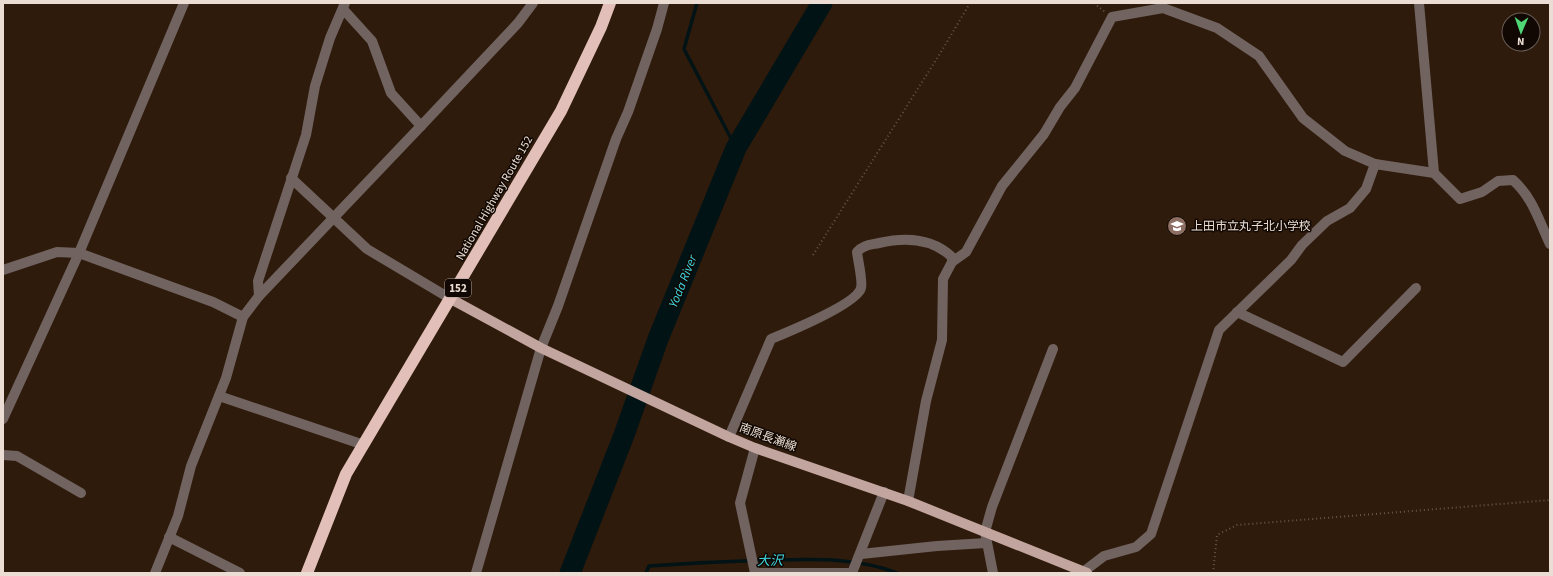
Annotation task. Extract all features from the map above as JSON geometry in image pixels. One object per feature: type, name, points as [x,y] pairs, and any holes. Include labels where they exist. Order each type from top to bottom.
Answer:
[{"type":"highway","name":"National Highway Route 152","points":[[307,573],[346,474],[562,111],[601,27],[610,3]]},
{"type":"main road","name":"南原長瀬線","points":[[451,299],[541,348],[728,437],[755,448],[908,501],[1085,572]]},
{"type":"street","points":[[3,419],[34,348],[79,253],[184,3]]},
{"type":"street","points":[[155,573],[178,516],[191,466],[218,396],[244,317],[258,296],[421,126],[518,22],[533,3]]},
{"type":"street","points":[[476,573],[541,348],[558,306],[616,140],[628,112],[657,29],[664,3]]},
{"type":"street","points":[[1419,3],[1434,173]]},
{"type":"street","points":[[258,296],[258,281],[306,135],[315,86],[330,38],[344,6],[372,41],[391,93],[421,126]]},
{"type":"street","points":[[908,501],[926,401],[942,340],[943,279],[952,262],[966,252],[1002,186],[1044,134],[1060,107],[1075,88],[1112,17],[1163,8],[1217,28],[1259,56],[1303,118],[1345,150],[1375,164],[1434,173],[1460,199],[1482,192],[1498,181],[1513,180],[1521,187],[1534,206],[1550,244]]},
{"type":"street","points":[[1085,572],[1104,556],[1136,547],[1151,534],[1219,330],[1292,260],[1302,245],[1327,221],[1350,208],[1366,189],[1375,164]]},
{"type":"street","points":[[291,178],[367,249],[451,299]]},
{"type":"street","points":[[728,437],[771,339],[824,315],[857,296],[861,288],[857,252],[861,247],[899,238],[923,242],[944,250],[952,257],[952,262]]},
{"type":"street","points":[[3,270],[57,252],[79,253],[213,302],[244,317]]},
{"type":"street","points":[[1237,312],[1343,362],[1416,288]]},
{"type":"street","points":[[993,573],[985,532],[995,500],[1053,349]]},
{"type":"street","points":[[218,396],[364,445]]},
{"type":"street","points":[[755,448],[740,503],[755,573],[851,573],[861,554],[884,492]]},
{"type":"street","points":[[3,455],[17,456],[81,493]]},
{"type":"street","points":[[169,538],[240,573]]},
{"type":"street","points":[[861,554],[937,546],[986,543]]},
{"type":"path","points":[[813,255],[916,92],[970,3]]},
{"type":"path","points":[[1213,573],[1217,535],[1237,525],[1550,500]]},
{"type":"waterway","points":[[697,3],[684,49],[736,148]]},
{"type":"waterway","name":"Yoda River","points":[[570,573],[624,435],[658,339],[736,148],[822,3]]},
{"type":"waterway","name":"大沢","points":[[646,573],[649,566],[807,560],[838,560],[868,564],[897,573]]},
{"type":"place","name":"上田市立丸子北小学校","points":[[1177,226]]}]
